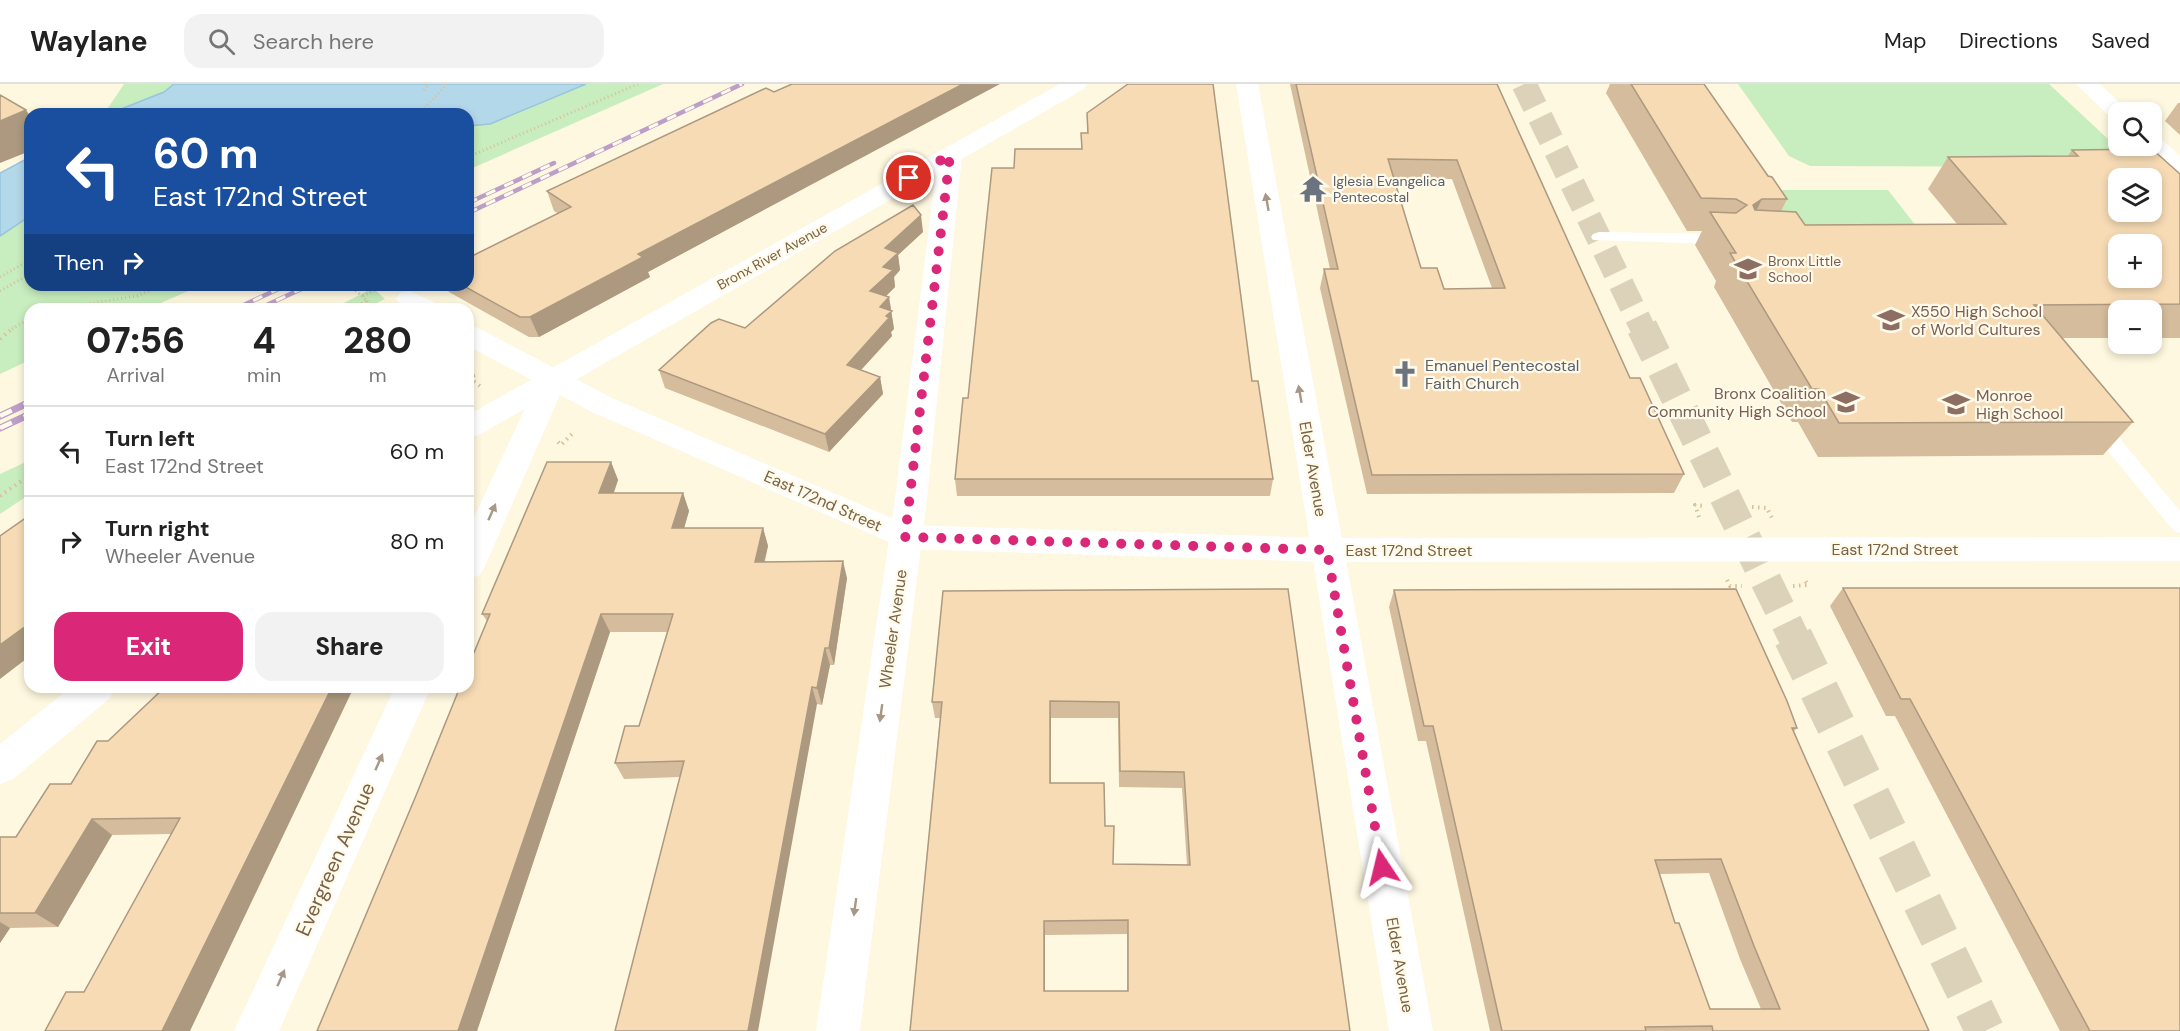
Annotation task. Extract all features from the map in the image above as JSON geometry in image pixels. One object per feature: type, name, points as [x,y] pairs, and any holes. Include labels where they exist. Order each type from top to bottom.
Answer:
[{"type":"street","name":"Bronx River Avenue","points":[[474,425],[1077,84]]},
{"type":"street","name":"Elder Avenue","points":[[1247,84],[1411,1031]]},
{"type":"street","points":[[2087,84],[2108,103]]},
{"type":"street","points":[[2162,152],[2180,169]]},
{"type":"street","name":"Wheeler Avenue","points":[[838,1031],[905,537],[950,155]]},
{"type":"street","name":"East 172nd Street","points":[[474,337],[552,381],[905,537],[1327,550],[2179,545]]},
{"type":"street","points":[[474,553],[552,381]]},
{"type":"street","points":[[0,767],[90,693]]},
{"type":"street","name":"Evergreen Avenue","points":[[256,1031],[410,693]]},
{"type":"lane","points":[[1599,237],[1721,240]]},
{"type":"lane","points":[[2105,434],[2179,545]]},
{"type":"path","points":[[424,90],[429,84]]},
{"type":"path","points":[[425,108],[447,84]]},
{"type":"path","points":[[474,154],[638,84]]},
{"type":"path","points":[[0,277],[24,263]]},
{"type":"path","points":[[0,291],[24,277]]},
{"type":"path","points":[[99,303],[121,300],[153,291]]},
{"type":"path","points":[[357,291],[367,301],[363,303]]},
{"type":"path","points":[[363,296],[373,291]]},
{"type":"path","points":[[0,339],[9,330],[24,321]]},
{"type":"path","points":[[474,375],[482,371]]},
{"type":"path","points":[[474,382],[480,386]]},
{"type":"path","points":[[561,445],[574,432]]},
{"type":"path","points":[[0,495],[24,479]]},
{"type":"path","points":[[1699,517],[1695,505],[1705,506]]},
{"type":"path","points":[[1752,507],[1767,508],[1773,520]]},
{"type":"path","points":[[1793,586],[1808,585]]},
{"type":"path","points":[[1730,586],[1742,586]]},
{"type":"green space","points":[[124,84],[174,84],[164,92],[120,108],[108,108]]},
{"type":"green space","points":[[586,84],[663,84],[474,167],[474,125],[490,124]]},
{"type":"green space","points":[[1738,84],[2049,84],[2108,139],[2108,156],[2126,156],[2138,167],[1810,166],[1789,156]]},
{"type":"green space","points":[[1764,190],[1888,190],[1920,231],[1791,231]]},
{"type":"green space","points":[[24,220],[24,291],[188,291],[161,303],[24,303],[24,363],[0,374],[0,236]]},
{"type":"green space","points":[[367,291],[376,291],[385,299],[377,303],[344,303]]},
{"type":"green space","points":[[24,463],[24,498],[0,514],[0,474]]},
{"type":"water","points":[[174,84],[586,84],[490,124],[474,125],[474,108],[123,108],[164,92]]},
{"type":"water","points":[[24,160],[24,220],[0,236],[0,173]]},
{"type":"building","points":[[792,84],[963,84],[638,254],[643,257],[530,317],[520,317],[473,291],[474,255],[571,207],[547,191],[766,88],[774,92]]},
{"type":"building","points":[[1128,84],[1213,84],[1252,381],[1258,381],[1273,479],[955,479],[963,398],[968,398],[992,168],[1014,168],[1015,149],[1082,149],[1081,133],[1088,133],[1087,113]]},
{"type":"building","points":[[1296,84],[1497,84],[1630,378],[1640,378],[1684,474],[1372,475],[1324,269],[1338,269]],"holes":[[[1388,159],[1457,160],[1505,288],[1444,289],[1437,268],[1421,268]]]},
{"type":"building","points":[[1631,84],[1704,84],[1768,176],[1772,177],[1787,199],[1762,199],[1753,205],[1755,210],[1796,212],[1805,225],[2006,224],[1948,157],[2078,156],[2072,150],[2108,150],[2108,156],[2160,156],[2180,174],[2180,304],[2162,304],[2162,300],[2108,300],[2108,304],[2034,305],[2133,422],[1839,423],[1819,389],[1812,389],[1730,253],[1736,253],[1710,212],[1736,213],[1747,205],[1736,199],[1701,198]]},
{"type":"building","points":[[0,95],[24,109],[24,111],[0,121]]},
{"type":"building","points":[[913,205],[921,215],[885,248],[898,253],[883,267],[893,270],[870,291],[889,297],[880,307],[892,311],[886,316],[889,318],[847,365],[880,377],[825,434],[659,370],[711,323],[719,319],[745,328],[835,251]]},
{"type":"building","points":[[547,462],[611,462],[599,493],[683,493],[672,528],[763,528],[755,562],[843,561],[829,648],[825,648],[817,688],[812,687],[748,1031],[615,1031],[684,761],[615,763],[625,726],[639,726],[673,614],[601,614],[458,1031],[317,1031],[458,693],[474,693],[474,653],[490,614],[482,614]]},
{"type":"building","points":[[24,519],[24,627],[0,645],[0,536]]},
{"type":"building","points":[[1843,588],[2180,588],[2180,1031],[2090,1031],[1910,699],[1901,699]]},
{"type":"building","points":[[1288,589],[1350,1031],[910,1031],[942,702],[932,702],[943,591]],"holes":[[[1050,701],[1119,702],[1120,771],[1184,772],[1190,865],[1113,864],[1114,826],[1105,826],[1104,783],[1050,783]],[[1128,920],[1128,991],[1044,991],[1044,921]]]},
{"type":"building","points":[[1736,589],[1787,701],[1797,728],[1792,728],[1929,1031],[1713,1031],[1712,1026],[1645,1027],[1646,1031],[1502,1031],[1433,726],[1424,726],[1394,590]],"holes":[[[1721,859],[1780,1009],[1710,1009],[1679,923],[1675,923],[1655,860]]]},
{"type":"building","points":[[159,693],[329,693],[162,1031],[45,1031],[66,992],[84,992],[180,818],[92,819],[35,913],[0,913],[0,837],[16,837],[50,784],[71,784],[97,741],[108,741]]},
{"type":"tunnel","points":[[1524,84],[1643,329]]},
{"type":"tunnel","points":[[1642,327],[1794,638]]},
{"type":"tunnel","points":[[1793,637],[1985,1031]]},
{"type":"railway","points":[[474,210],[742,84]]},
{"type":"railway","points":[[474,200],[554,163]]},
{"type":"railway","points":[[248,303],[274,291]]},
{"type":"railway","points":[[271,303],[297,291]]},
{"type":"railway","points":[[0,416],[24,405]]},
{"type":"railway","points":[[0,428],[24,417]]},
{"type":"place","name":"Iglesia Evangelica Pentecostal","points":[[1313,189]]},
{"type":"place","name":"Bronx Little School","points":[[1748,269]]},
{"type":"place","name":"X550 High School of World Cultures","points":[[1891,320]]},
{"type":"place","name":"Emanuel Pentecostal Faith Church","points":[[1405,374]]},
{"type":"place","name":"Bronx Coalition Community High School","points":[[1846,402]]},
{"type":"place","name":"Monroe High School","points":[[1956,404]]},
{"type":"route","points":[[909,178],[950,155],[948,192],[905,537],[1327,550],[1382,867]]}]
